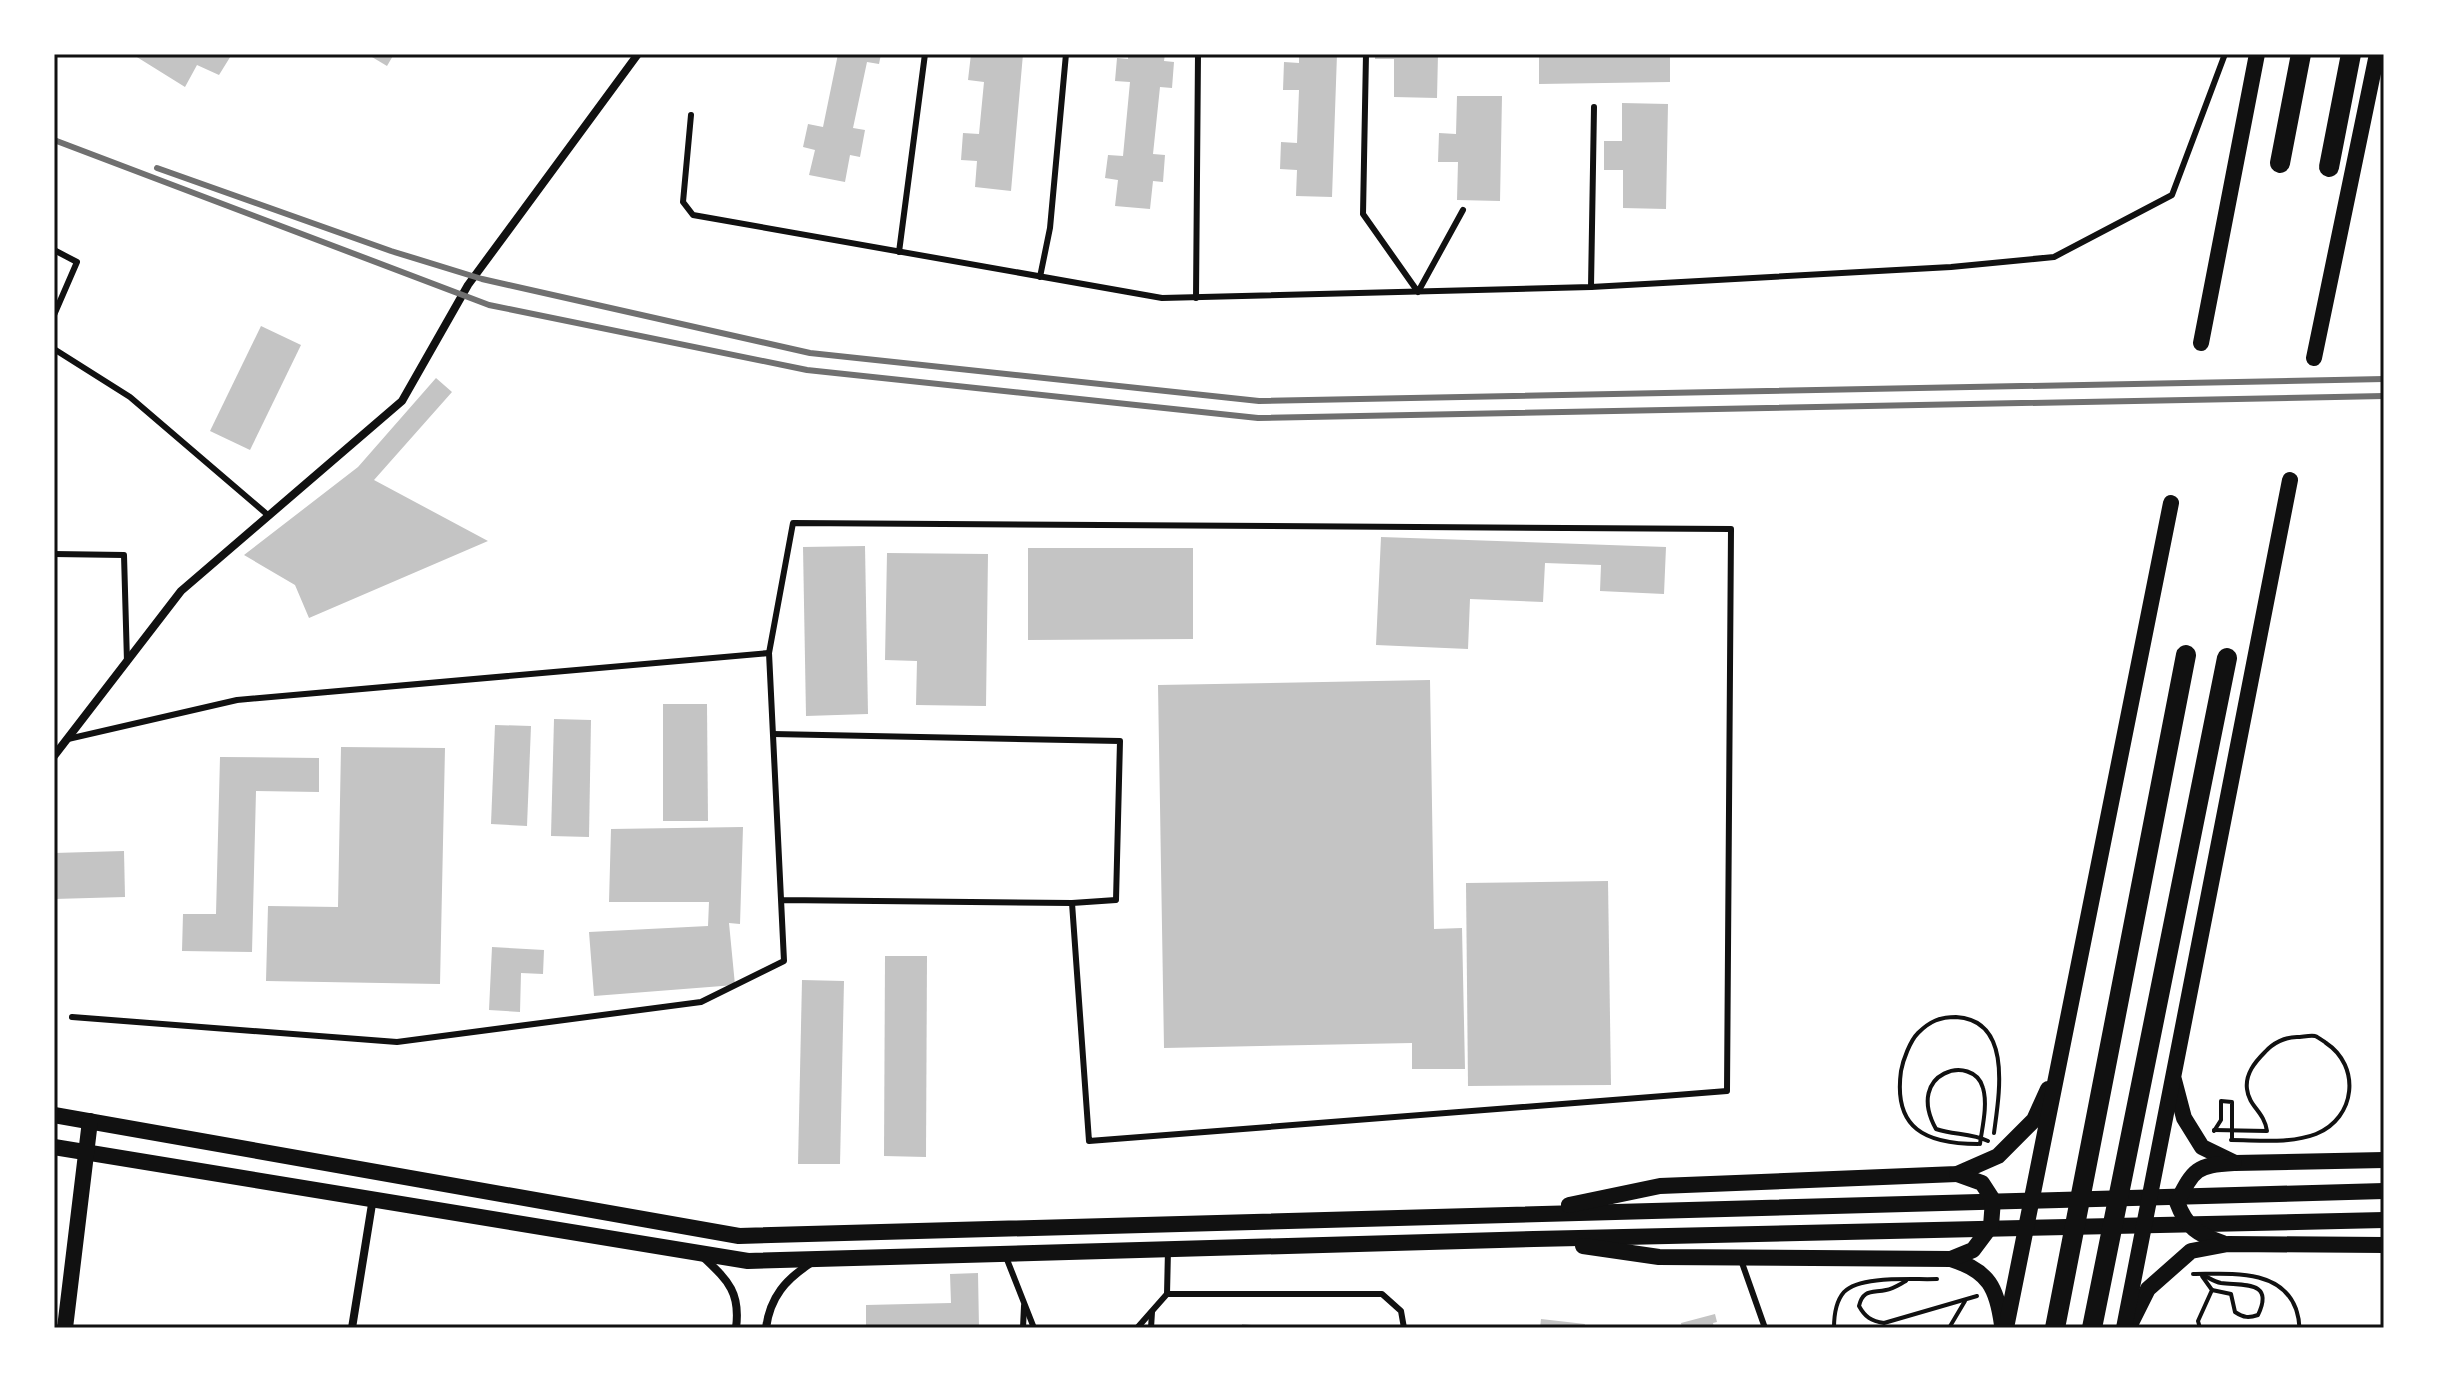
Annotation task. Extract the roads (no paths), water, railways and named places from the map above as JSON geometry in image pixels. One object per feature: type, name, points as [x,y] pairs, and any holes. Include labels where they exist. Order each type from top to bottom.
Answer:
[{"type":"highway","points":[[2280,163],[2301,54]]},
{"type":"highway","points":[[2329,167],[2351,54]]},
{"type":"highway","points":[[2055,1328],[2186,655]]},
{"type":"highway","points":[[2092,1328],[2227,658]]},
{"type":"main road","points":[[2201,343],[2257,54]]},
{"type":"main road","points":[[2314,358],[2377,54]]},
{"type":"main road","points":[[2127,1328],[2173,1074],[2290,480]]},
{"type":"main road","points":[[2004,1328],[2061,1062],[2171,503]]},
{"type":"main road","points":[[1528,1213],[1660,1186],[1957,1174],[1998,1156],[2034,1120],[2061,1062]]},
{"type":"main road","points":[[2173,1074],[2184,1118],[2202,1147],[2235,1163]]},
{"type":"main road","points":[[54,1115],[739,1236],[2384,1191]]},
{"type":"main road","points":[[62,1318],[90,1121]]},
{"type":"main road","points":[[54,1147],[748,1261],[2384,1220]]},
{"type":"main road","points":[[2228,1244],[2202,1237],[2183,1218],[2177,1202],[2189,1179],[2206,1164],[2384,1160]]},
{"type":"main road","points":[[1951,1259],[1973,1250],[1991,1226],[1993,1200],[1982,1183],[1957,1174]]},
{"type":"main road","points":[[1534,1239],[1659,1257],[1951,1259],[1970,1265],[1985,1277],[1998,1297],[2004,1328]]},
{"type":"main road","points":[[2127,1328],[2148,1289],[2191,1251],[2228,1244],[2384,1245]]},
{"type":"street","points":[[54,756],[181,591],[402,401],[468,285],[638,54]]},
{"type":"street","points":[[352,1328],[373,1197]]},
{"type":"street","points":[[698,1252],[732,1285],[738,1313],[736,1328]]},
{"type":"street","points":[[766,1328],[775,1295],[791,1276],[818,1259]]},
{"type":"lane","points":[[899,252],[925,54]]},
{"type":"lane","points":[[1040,277],[1050,228],[1066,54]]},
{"type":"lane","points":[[1196,298],[1198,54]]},
{"type":"lane","points":[[1366,54],[1363,214],[1418,292]]},
{"type":"lane","points":[[691,115],[683,202],[693,215],[1162,298],[1591,287],[1951,267],[2054,257],[2172,195],[2225,54]]},
{"type":"lane","points":[[1591,287],[1594,107]]},
{"type":"lane","points":[[1418,292],[1463,210]]},
{"type":"lane","points":[[54,250],[77,262],[54,315]]},
{"type":"lane","points":[[54,349],[130,397],[269,516]]},
{"type":"lane","points":[[72,1017],[397,1042],[701,1002],[784,961],[769,653],[793,523],[1731,529],[1727,1091],[1089,1141],[1072,903]]},
{"type":"lane","points":[[54,554],[124,555],[127,662]]},
{"type":"lane","points":[[68,739],[237,700],[769,653]]},
{"type":"lane","points":[[773,734],[1120,741],[1116,900],[1072,903],[781,900]]},
{"type":"lane","points":[[1137,1328],[1167,1294],[1168,1249]]},
{"type":"lane","points":[[1005,1253],[1034,1328]]},
{"type":"lane","points":[[1740,1258],[1765,1328]]},
{"type":"lane","points":[[1167,1294],[1382,1294],[1401,1311],[1404,1328]]},
{"type":"lane","points":[[1023,1328],[1024,1303]]},
{"type":"lane","points":[[1151,1328],[1152,1312]]},
{"type":"railway","points":[[54,140],[489,305],[807,370],[1258,418],[2384,396]]},
{"type":"railway","points":[[157,168],[391,251],[482,279],[810,353],[1259,401],[2384,379]]}]
